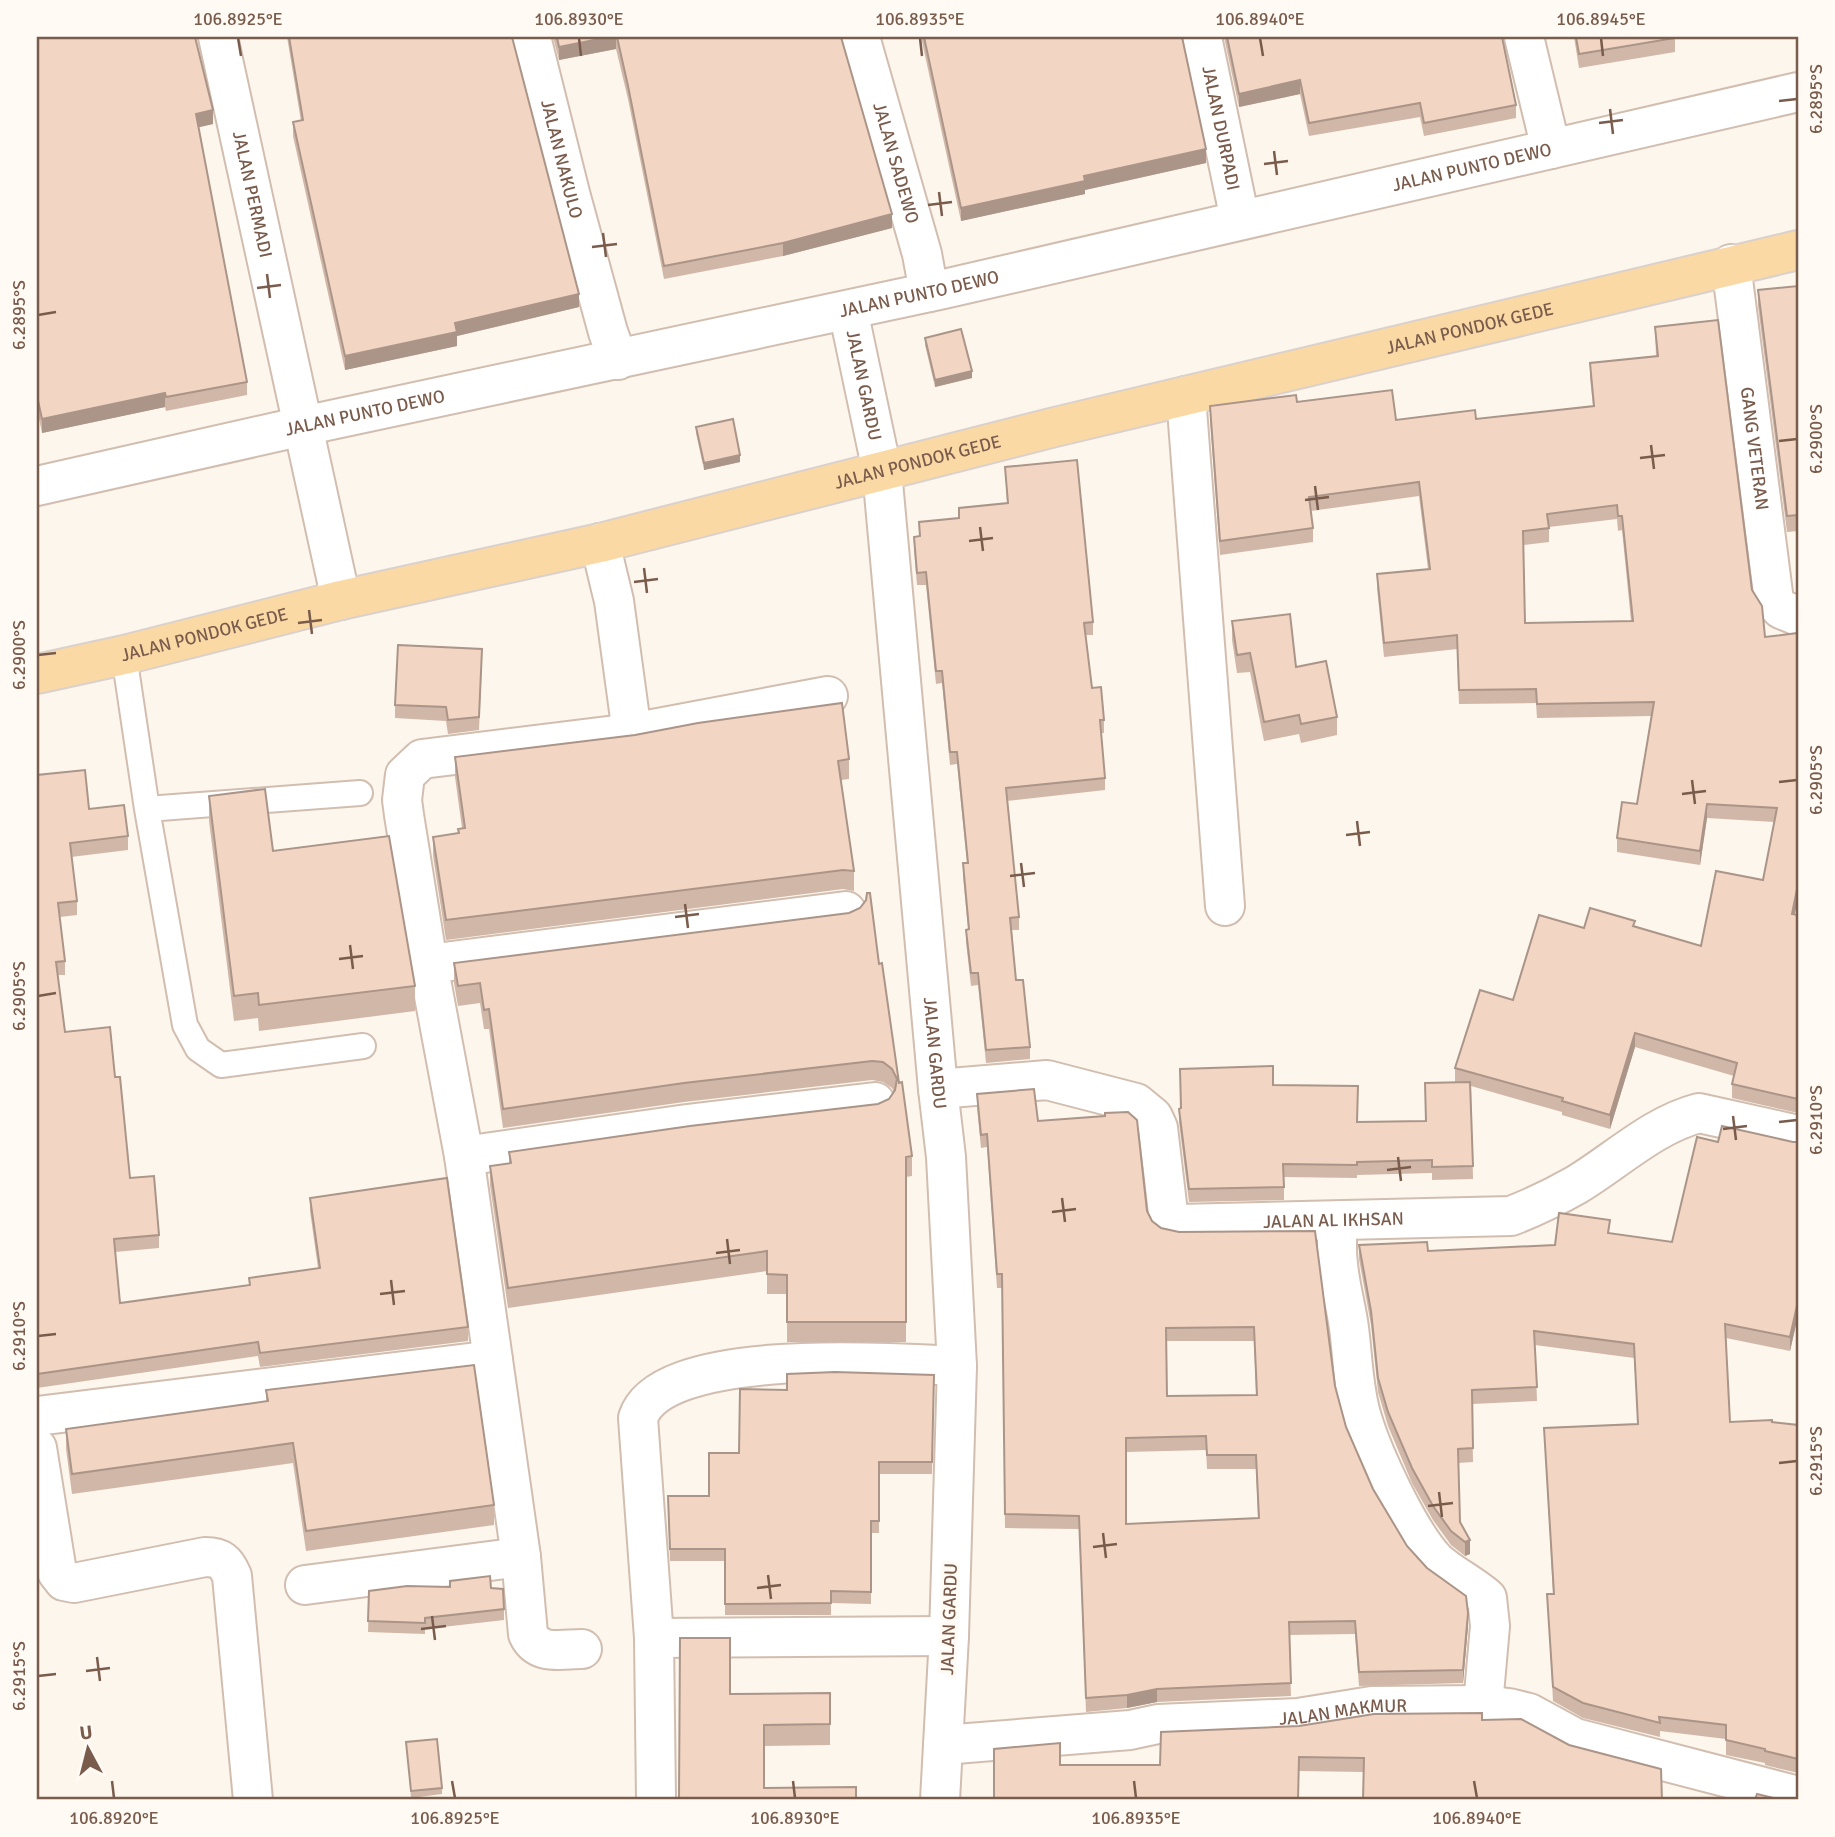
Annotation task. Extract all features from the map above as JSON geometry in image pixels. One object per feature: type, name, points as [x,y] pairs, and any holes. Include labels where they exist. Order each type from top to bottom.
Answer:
[{"type":"main road","name":"JALAN PONDOK GEDE","points":[[37,674],[124,655],[341,600],[600,542],[1186,396],[1798,250]]},
{"type":"street","name":"JALAN PERMADI","points":[[218,37],[341,600]]},
{"type":"street","name":"JALAN NAKULO","points":[[531,37],[573,205],[618,360]]},
{"type":"street","name":"JALAN SADEWO","points":[[860,37],[922,254],[929,292]]},
{"type":"street","name":"JALAN DURPADI","points":[[1202,37],[1240,220]]},
{"type":"street","points":[[1524,37],[1551,149]]},
{"type":"street","name":"JALAN PUNTO DEWO","points":[[37,486],[929,292],[1798,92]]},
{"type":"street","name":"GANG VETERAN","points":[[1731,264],[1774,601],[1781,609],[1798,616]]},
{"type":"street","name":"JALAN GARDU","points":[[848,310],[881,471],[946,1157],[957,1366],[949,1636],[940,1800]]},
{"type":"street","points":[[1186,396],[1225,906]]},
{"type":"street","points":[[600,542],[614,601],[632,733]]},
{"type":"street","points":[[582,1648],[542,1649],[532,1644],[528,1634],[521,1557],[464,1157],[428,964],[403,807],[405,775],[422,759],[632,733],[828,696]]},
{"type":"street","points":[[428,964],[846,911]]},
{"type":"street","name":"JALAN AL IKHSAN","points":[[938,1089],[1047,1080],[1136,1102],[1153,1117],[1158,1128],[1169,1221],[1178,1224],[1511,1216],[1539,1205],[1576,1185],[1684,1117],[1699,1113],[1798,1135]]},
{"type":"street","points":[[464,1157],[687,1124],[875,1102]]},
{"type":"street","points":[[1338,1222],[1337,1262],[1349,1326],[1354,1380],[1362,1418],[1381,1466],[1417,1537],[1452,1574],[1487,1598],[1489,1626],[1483,1706]]},
{"type":"street","points":[[37,1416],[493,1360]]},
{"type":"street","points":[[656,1800],[654,1638],[638,1418],[642,1406],[650,1397],[690,1378],[742,1367],[838,1362],[957,1366]]},
{"type":"street","points":[[37,1448],[57,1572],[64,1581],[74,1583],[205,1557],[221,1559],[227,1564],[232,1576],[253,1800]]},
{"type":"street","points":[[305,1585],[521,1557]]},
{"type":"street","points":[[654,1638],[949,1636]]},
{"type":"street","name":"JALAN MAKMUR","points":[[943,1745],[1129,1730],[1158,1724],[1298,1718],[1372,1706],[1483,1706],[1530,1713],[1576,1738],[1734,1789],[1798,1796]]},
{"type":"lane","points":[[124,655],[147,809],[185,1025],[198,1049],[221,1065],[363,1046]]},
{"type":"lane","points":[[147,809],[360,793]]},
{"type":"building","points":[[37,37],[195,37],[213,110],[196,114],[247,382],[166,397],[165,393],[42,419],[37,396]]},
{"type":"building","points":[[289,37],[512,37],[579,294],[455,323],[457,332],[345,356],[293,122],[303,120]]},
{"type":"building","points":[[557,37],[609,37],[559,47]]},
{"type":"building","points":[[617,37],[841,37],[892,214],[783,243],[664,266]]},
{"type":"building","points":[[924,37],[1182,37],[1206,149],[1084,176],[1085,181],[961,208]]},
{"type":"building","points":[[1227,37],[1502,37],[1516,105],[1424,123],[1420,103],[1309,123],[1300,80],[1239,94]]},
{"type":"building","points":[[1576,37],[1675,37],[1675,38],[1579,54]]},
{"type":"building","points":[[1798,286],[1798,515],[1787,516],[1758,290]]},
{"type":"building","points":[[1718,320],[1752,590],[1762,606],[1765,637],[1798,633],[1798,884],[1792,914],[1798,915],[1798,1099],[1732,1084],[1737,1063],[1635,1033],[1610,1115],[1562,1101],[1563,1098],[1455,1068],[1480,990],[1513,1000],[1539,915],[1584,928],[1590,908],[1635,921],[1633,926],[1701,946],[1716,871],[1763,880],[1777,808],[1707,804],[1700,851],[1617,838],[1622,802],[1637,804],[1654,702],[1537,704],[1536,689],[1459,690],[1457,635],[1384,643],[1377,574],[1430,569],[1419,482],[1309,497],[1313,528],[1220,541],[1210,406],[1296,395],[1297,402],[1392,390],[1396,420],[1475,410],[1476,419],[1594,406],[1590,363],[1658,356],[1655,327]],"holes":[[[1617,505],[1618,516],[1622,516],[1633,621],[1525,623],[1523,531],[1549,528],[1547,514]]]},
{"type":"building","points":[[961,329],[972,371],[935,380],[925,338]]},
{"type":"building","points":[[733,419],[740,455],[704,463],[696,427]]},
{"type":"building","points":[[1077,460],[1093,622],[1084,623],[1092,688],[1101,687],[1104,720],[1100,720],[1105,778],[1006,788],[1019,917],[1010,918],[1016,980],[1023,980],[1030,1047],[986,1050],[978,973],[971,973],[966,930],[969,929],[963,863],[968,863],[957,752],[950,752],[942,671],[936,671],[926,572],[917,573],[914,537],[920,536],[919,522],[959,518],[959,508],[1008,503],[1005,467]]},
{"type":"building","points":[[1290,614],[1296,667],[1326,661],[1337,717],[1301,724],[1299,715],[1264,722],[1250,653],[1237,655],[1232,621]]},
{"type":"building","points":[[398,645],[482,649],[479,717],[448,720],[446,707],[395,705]]},
{"type":"building","points":[[842,703],[849,759],[838,761],[854,871],[843,870],[446,920],[433,837],[459,833],[458,829],[465,828],[455,757],[635,735],[698,723]]},
{"type":"building","points":[[85,770],[89,809],[124,805],[128,836],[70,843],[77,901],[58,903],[65,961],[56,962],[65,1032],[110,1027],[115,1077],[120,1077],[130,1178],[154,1176],[159,1235],[114,1239],[120,1303],[250,1285],[249,1278],[320,1268],[310,1198],[447,1178],[468,1327],[260,1353],[258,1342],[37,1374],[37,775]]},
{"type":"building","points":[[265,789],[273,851],[389,836],[415,986],[259,1005],[258,993],[234,996],[209,796]]},
{"type":"building","points":[[867,893],[870,893],[879,964],[882,963],[912,1156],[906,1157],[906,1322],[787,1322],[787,1275],[767,1274],[767,1251],[508,1288],[490,1166],[511,1163],[509,1152],[690,1126],[878,1104],[889,1099],[895,1090],[897,1079],[892,1069],[883,1062],[872,1061],[684,1083],[503,1109],[489,1009],[484,1010],[480,983],[458,986],[454,963],[849,913],[860,908]]},
{"type":"building","points":[[1273,1066],[1273,1085],[1358,1086],[1357,1122],[1426,1121],[1425,1083],[1470,1082],[1473,1166],[1432,1167],[1432,1160],[1357,1162],[1357,1165],[1283,1164],[1284,1187],[1189,1189],[1179,1109],[1180,1069]]},
{"type":"building","points":[[1034,1089],[1038,1121],[1128,1112],[1137,1120],[1147,1211],[1152,1221],[1161,1228],[1179,1232],[1315,1231],[1335,1386],[1346,1427],[1373,1489],[1407,1546],[1427,1568],[1466,1596],[1468,1613],[1463,1670],[1359,1672],[1355,1621],[1289,1622],[1291,1683],[1157,1689],[1127,1695],[1086,1698],[1079,1516],[1005,1514],[1002,1274],[997,1274],[987,1134],[981,1135],[977,1094]],"holes":[[[1254,1327],[1257,1395],[1167,1396],[1166,1328]],[[1206,1436],[1207,1455],[1256,1455],[1259,1518],[1126,1524],[1126,1438]]]},
{"type":"building","points":[[1722,1126],[1798,1142],[1798,1301],[1790,1337],[1725,1324],[1730,1422],[1772,1420],[1798,1425],[1798,1759],[1726,1740],[1726,1725],[1659,1717],[1660,1723],[1583,1703],[1553,1687],[1547,1594],[1554,1594],[1544,1428],[1638,1424],[1634,1344],[1534,1331],[1537,1387],[1472,1390],[1473,1448],[1458,1449],[1460,1522],[1470,1540],[1465,1542],[1451,1531],[1433,1506],[1412,1468],[1388,1412],[1378,1378],[1371,1311],[1359,1245],[1427,1242],[1428,1251],[1555,1245],[1559,1213],[1610,1220],[1608,1233],[1672,1242],[1697,1137],[1718,1142]]},
{"type":"building","points":[[474,1365],[494,1505],[306,1531],[293,1443],[72,1474],[66,1429],[268,1401],[266,1390]]},
{"type":"building","points":[[835,1372],[934,1375],[932,1462],[879,1462],[879,1521],[871,1521],[871,1592],[831,1591],[831,1603],[725,1604],[725,1549],[670,1549],[668,1496],[709,1496],[709,1453],[739,1453],[740,1389],[787,1390],[787,1374]]},
{"type":"building","points":[[490,1576],[491,1588],[503,1589],[504,1609],[425,1618],[425,1623],[368,1621],[369,1591],[407,1586],[450,1587],[450,1581]]},
{"type":"building","points":[[680,1638],[730,1638],[730,1694],[830,1693],[830,1724],[764,1725],[764,1788],[856,1787],[856,1800],[679,1800]]},
{"type":"building","points":[[1482,1713],[1482,1720],[1521,1719],[1569,1745],[1661,1769],[1662,1800],[1363,1800],[1364,1758],[1299,1757],[1298,1800],[994,1800],[994,1749],[1060,1743],[1060,1765],[1160,1765],[1161,1732],[1299,1726],[1374,1714]]},
{"type":"building","points":[[437,1739],[442,1788],[411,1791],[406,1742]]},
{"type":"building","points":[[1757,1794],[1782,1800],[1755,1800]]}]
